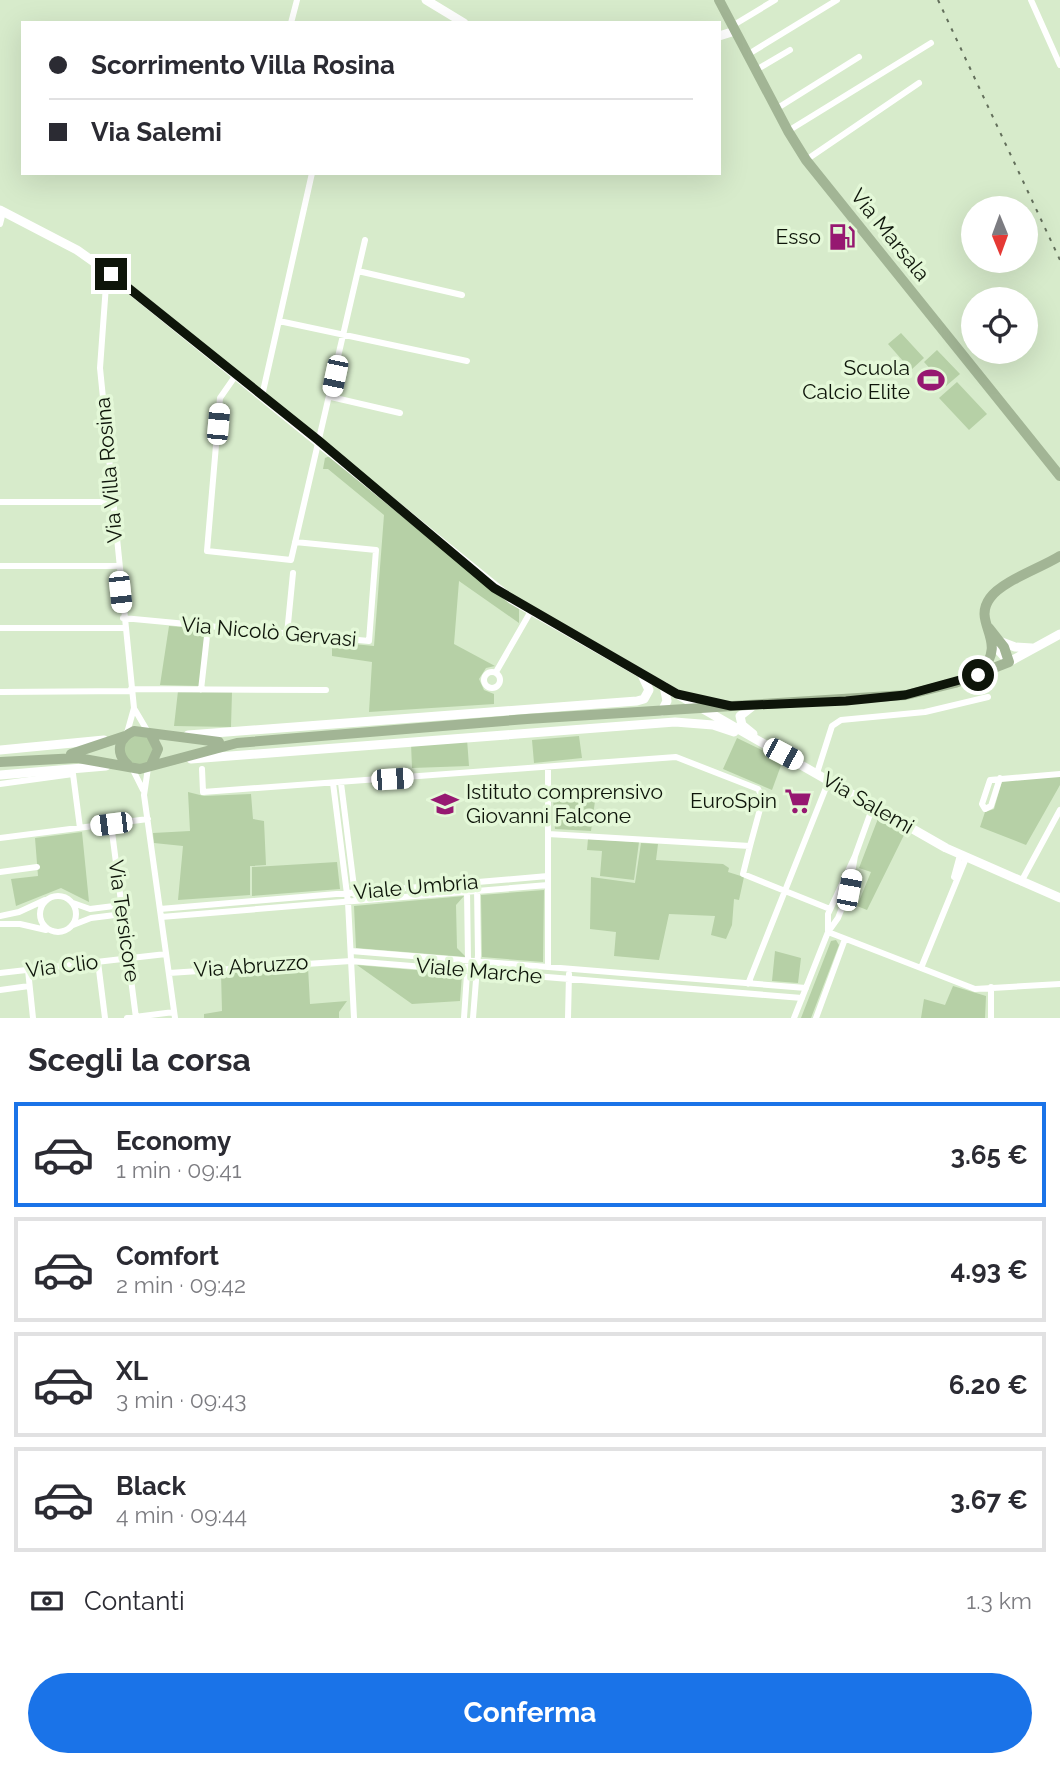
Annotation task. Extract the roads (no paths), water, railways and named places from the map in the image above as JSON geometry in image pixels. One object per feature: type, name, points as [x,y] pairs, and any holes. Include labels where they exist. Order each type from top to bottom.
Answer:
[{"type":"main road","name":"Via Marsala","points":[[719,0],[806,160],[1060,476]]},
{"type":"main road","points":[[50,758],[129,767],[153,764],[237,743],[527,719],[896,696],[978,675],[1009,662],[989,628],[985,608],[992,595],[1057,558]]},
{"type":"main road","points":[[978,675],[992,657],[996,642]]},
{"type":"main road","points":[[0,762],[50,758],[84,751],[134,731],[166,737],[237,743]]},
{"type":"main road","points":[[149,733],[158,749],[153,764]]},
{"type":"main road","points":[[122,737],[120,753],[129,767]]},
{"type":"street","points":[[291,21],[296,0]]},
{"type":"street","points":[[426,0],[461,21]]},
{"type":"street","points":[[721,35],[775,0]]},
{"type":"street","points":[[747,55],[837,0]]},
{"type":"street","points":[[1031,0],[1060,65]]},
{"type":"street","points":[[788,131],[931,43]]},
{"type":"street","points":[[756,70],[790,50]]},
{"type":"street","points":[[776,109],[859,57]]},
{"type":"street","points":[[806,160],[919,83]]},
{"type":"street","points":[[262,396],[312,175]]},
{"type":"street","points":[[0,224],[2,211]]},
{"type":"street","name":"Via Salemi","points":[[2,211],[77,250],[111,274],[318,440],[494,588],[700,709],[963,857],[1059,897]]},
{"type":"street","points":[[236,375],[220,398],[206,551],[291,560],[318,440],[331,397],[365,240]]},
{"type":"street","points":[[358,271],[462,295]]},
{"type":"street","name":"Via Villa Rosina","points":[[111,274],[106,285],[100,368],[134,708],[133,719],[122,737]]},
{"type":"street","points":[[279,321],[467,361]]},
{"type":"street","points":[[331,397],[400,412]]},
{"type":"street","points":[[0,502],[113,502]]},
{"type":"street","name":"Via Nicolò Gervasi","points":[[123,618],[369,641],[376,550],[295,542]]},
{"type":"street","points":[[0,566],[118,566]]},
{"type":"street","points":[[287,634],[293,573]]},
{"type":"street","points":[[496,672],[531,611]]},
{"type":"street","points":[[201,690],[208,626]]},
{"type":"street","points":[[0,628],[124,628]]},
{"type":"street","points":[[1009,662],[1060,634]]},
{"type":"street","points":[[996,642],[1034,648]]},
{"type":"street","points":[[166,737],[638,701],[644,699],[649,690],[640,673]]},
{"type":"street","points":[[662,710],[667,701],[664,687]]},
{"type":"street","points":[[0,692],[326,690]]},
{"type":"street","points":[[677,694],[735,706],[732,717],[734,727]]},
{"type":"street","points":[[817,773],[832,726],[841,720],[925,712],[988,697]]},
{"type":"street","points":[[754,705],[742,712],[741,721],[768,746]]},
{"type":"street","name":"Via Villa Rosina","points":[[134,708],[149,733]]},
{"type":"street","points":[[527,719],[560,729]]},
{"type":"street","points":[[127,1018],[174,1015],[145,795],[145,775],[153,764],[560,729],[695,722],[755,740]]},
{"type":"street","points":[[271,727],[318,736]]},
{"type":"street","points":[[0,750],[122,737]]},
{"type":"street","points":[[202,769],[203,792],[676,757],[694,762],[761,793],[763,804],[743,874],[830,909]]},
{"type":"street","points":[[0,775],[129,767],[145,795]]},
{"type":"street","points":[[548,767],[548,967]]},
{"type":"street","points":[[0,784],[73,774],[80,828]]},
{"type":"street","points":[[1000,778],[991,806],[985,809],[982,804],[990,780],[1000,778],[1060,774]]},
{"type":"street","points":[[748,984],[830,780]]},
{"type":"street","points":[[337,783],[352,901],[354,1018]]},
{"type":"street","points":[[828,932],[830,909],[855,856],[873,806]]},
{"type":"street","points":[[1021,882],[1060,810]]},
{"type":"street","points":[[0,838],[148,819]]},
{"type":"street","name":"Via Tersicore","points":[[111,824],[136,1017]]},
{"type":"street","points":[[548,834],[750,846]]},
{"type":"street","points":[[794,1018],[828,932],[838,918],[849,890],[855,856]]},
{"type":"street","points":[[920,968],[963,857]]},
{"type":"street","points":[[0,872],[37,867]]},
{"type":"street","name":"Viale Umbria","points":[[160,909],[548,876]]},
{"type":"street","points":[[474,1018],[477,882]]},
{"type":"street","points":[[464,1018],[468,960],[466,883]]},
{"type":"street","name":"Viale Umbria","points":[[161,917],[548,885]]},
{"type":"street","points":[[0,916],[19,912],[61,896],[90,909],[121,905]]},
{"type":"street","points":[[50,898],[40,912],[42,923],[51,930]]},
{"type":"street","points":[[285,898],[285,907]]},
{"type":"street","points":[[71,902],[76,914],[72,926]]},
{"type":"street","points":[[229,903],[230,911]]},
{"type":"street","points":[[179,907],[180,916]]},
{"type":"street","points":[[0,924],[20,924],[62,932],[91,918],[123,914]]},
{"type":"street","points":[[828,932],[975,989],[1060,984]]},
{"type":"street","points":[[816,1018],[845,939]]},
{"type":"street","name":"Viale Marche","points":[[351,956],[365,952],[806,988]]},
{"type":"street","name":"Via Clio","points":[[0,973],[166,954]]},
{"type":"street","name":"Viale Marche","points":[[351,956],[477,971],[802,998]]},
{"type":"street","name":"Via Abruzzo","points":[[169,972],[334,960],[351,956]]},
{"type":"street","points":[[98,962],[105,1018]]},
{"type":"street","points":[[568,1018],[569,969]]},
{"type":"street","points":[[28,970],[33,1018]]},
{"type":"street","points":[[608,982],[609,972]]},
{"type":"street","points":[[616,982],[617,973]]},
{"type":"street","points":[[696,989],[697,979]]},
{"type":"street","name":"Via Clio","points":[[0,990],[30,986]]},
{"type":"street","points":[[991,987],[991,1018]]},
{"type":"railway","points":[[938,0],[1060,260]]},
{"type":"place","name":"Esso","points":[[842,237]]},
{"type":"place","name":"Scuola Calcio Elite","points":[[931,380]]},
{"type":"place","name":"EuroSpin","points":[[798,801]]},
{"type":"place","name":"Istituto comprensivo Giovanni Falcone","points":[[445,804]]}]
